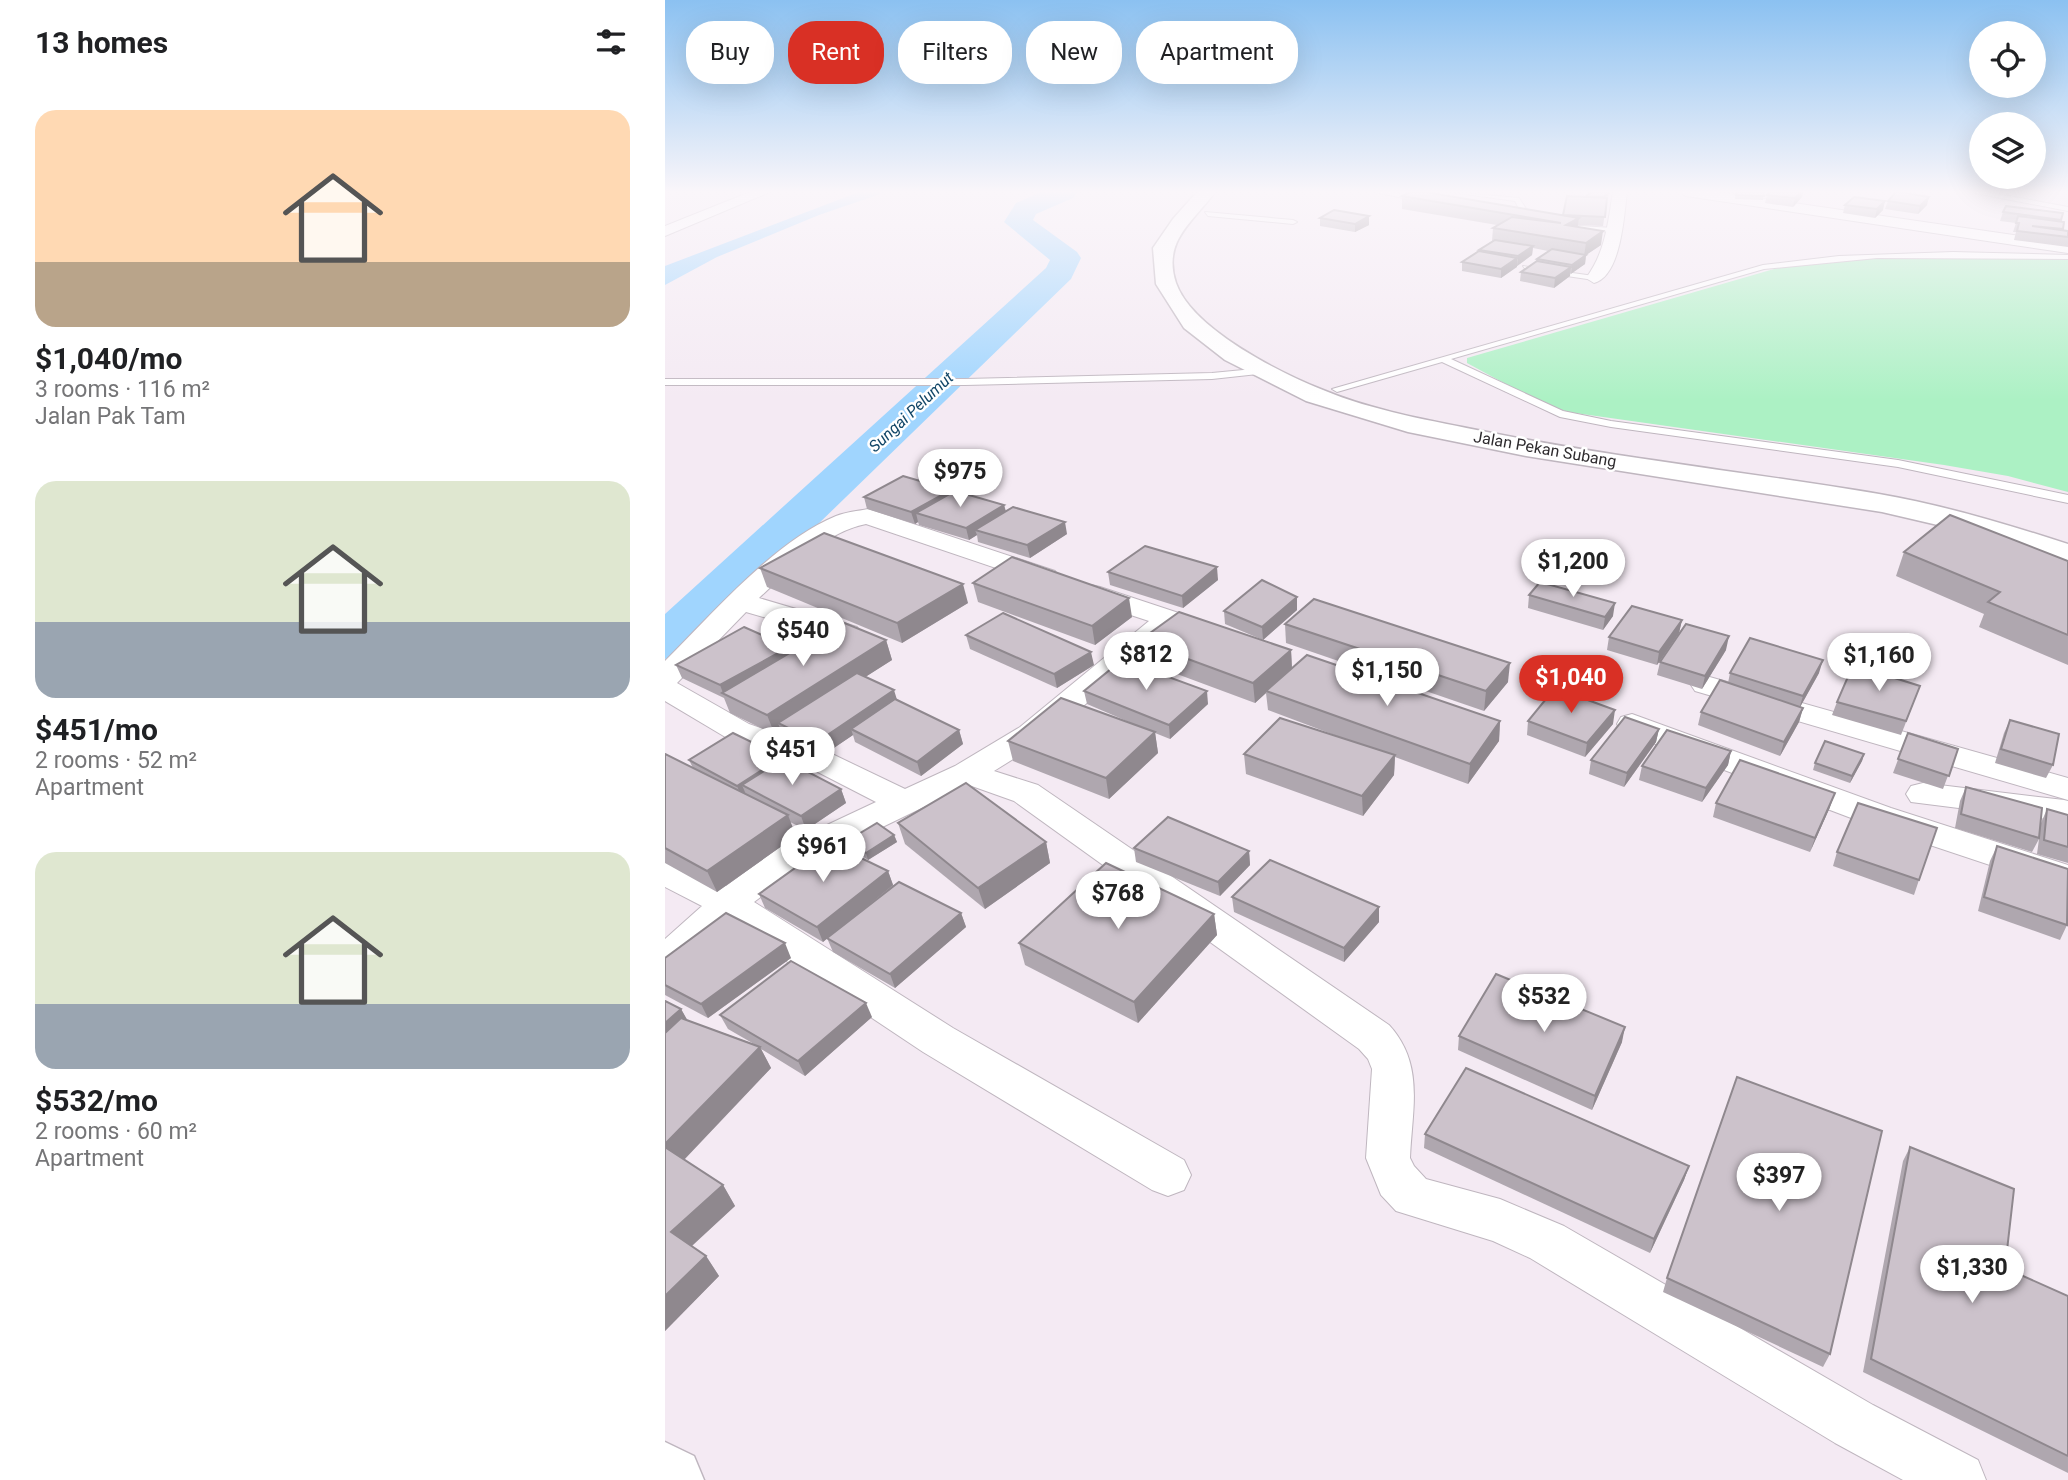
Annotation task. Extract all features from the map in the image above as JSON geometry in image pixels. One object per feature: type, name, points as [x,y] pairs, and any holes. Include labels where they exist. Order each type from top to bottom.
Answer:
[{"type":"main road","name":"Jalan Pekan Subang","points":[[1164,261],[1166,284],[1192,323],[1233,355],[1315,396],[1417,426],[1526,448],[1882,503],[1981,526],[2068,554]]},
{"type":"main road","name":"Jalan Pekan Subang","points":[[1189,261],[1190,284],[1217,320],[1262,351],[1337,389],[1415,412],[1524,434],[1890,490],[2000,516],[2068,538]]},
{"type":"main road","points":[[665,1476],[670,1480]]},
{"type":"street","points":[[1594,278],[1602,272],[1605,261]]},
{"type":"street","points":[[665,678],[793,552],[840,521],[860,515],[1233,640]]},
{"type":"street","points":[[742,602],[847,633]]},
{"type":"street","points":[[665,961],[755,881],[790,857],[967,773],[1031,734],[1168,619]]},
{"type":"street","points":[[1706,685],[2068,789]]},
{"type":"street","points":[[665,688],[738,732],[819,760],[903,802]]},
{"type":"street","points":[[1632,724],[1879,816],[2068,877]]},
{"type":"street","points":[[967,773],[1007,785],[1033,798],[1374,1037],[1386,1050],[1393,1069],[1388,1158],[1397,1180],[1412,1196],[1500,1221],[1547,1242],[1854,1424],[1958,1480]]},
{"type":"street","points":[[1923,794],[2052,808],[2068,814]]},
{"type":"street","points":[[665,871],[729,904],[938,1040],[1168,1175]]},
{"type":"lane","points":[[1536,261],[1523,270],[1594,278]]},
{"type":"lane","points":[[1337,389],[1763,267],[1806,261]]},
{"type":"lane","points":[[1445,360],[1560,414],[1944,471],[2009,483],[2068,499]]},
{"type":"lane","points":[[665,382],[965,382],[1212,376],[1264,371]]},
{"type":"green space","points":[[2068,261],[2068,492],[2008,476],[1944,465],[1568,412],[1535,400],[1467,363],[1467,358],[1774,269],[1811,262]]},
{"type":"water","points":[[678,261],[709,261],[665,285],[665,266]]},
{"type":"building","points":[[1463,261],[1513,261],[1501,269]]},
{"type":"building","points":[[1537,261],[1571,267],[1555,278],[1521,272]]},
{"type":"building","points":[[1549,261],[1578,261],[1572,265]]},
{"type":"building","points":[[903,476],[951,490],[911,512],[864,497]]},
{"type":"building","points":[[955,491],[1004,505],[966,528],[916,513]]},
{"type":"building","points":[[1013,507],[1065,522],[1027,545],[975,530]]},
{"type":"building","points":[[1950,515],[2068,561],[2068,635],[1988,602],[2000,592],[1904,552]]},
{"type":"building","points":[[824,533],[963,584],[897,623],[760,568]]},
{"type":"building","points":[[1145,546],[1217,567],[1182,596],[1108,572]]},
{"type":"building","points":[[1012,557],[1129,598],[1092,626],[973,583]]},
{"type":"building","points":[[1262,580],[1297,597],[1262,627],[1224,611]]},
{"type":"building","points":[[1540,582],[1615,603],[1605,617],[1529,595]]},
{"type":"building","points":[[1314,599],[1510,663],[1486,691],[1285,624]]},
{"type":"building","points":[[1632,606],[1682,620],[1659,652],[1609,637]]},
{"type":"building","points":[[1179,612],[1291,650],[1253,683],[1139,641]]},
{"type":"building","points":[[1003,613],[1091,652],[1054,674],[966,635]]},
{"type":"building","points":[[842,622],[886,640],[767,715],[722,693]]},
{"type":"building","points":[[1686,624],[1729,636],[1705,676],[1660,662]]},
{"type":"building","points":[[744,627],[789,647],[720,685],[676,665]]},
{"type":"building","points":[[1750,638],[1823,660],[1803,696],[1730,673]]},
{"type":"building","points":[[1307,655],[1500,721],[1470,764],[1266,691]]},
{"type":"building","points":[[1122,660],[1207,691],[1169,725],[1084,691]]},
{"type":"building","points":[[1853,665],[1920,686],[1906,721],[1837,702]]},
{"type":"building","points":[[857,673],[894,690],[817,742],[778,723]]},
{"type":"building","points":[[1720,680],[1803,708],[1784,742],[1701,712]]},
{"type":"building","points":[[1555,688],[1615,710],[1587,743],[1528,721]]},
{"type":"building","points":[[1061,698],[1155,732],[1106,778],[1008,741]]},
{"type":"building","points":[[895,699],[959,730],[917,762],[851,729]]},
{"type":"building","points":[[1625,717],[1659,729],[1627,773],[1591,760]]},
{"type":"building","points":[[1280,718],[1395,755],[1362,796],[1244,754]]},
{"type":"building","points":[[2010,720],[2059,734],[2053,765],[2001,749]]},
{"type":"building","points":[[1667,730],[1731,751],[1706,788],[1642,766]]},
{"type":"building","points":[[733,733],[782,757],[737,786],[689,760]]},
{"type":"building","points":[[1908,733],[1958,749],[1949,776],[1898,759]]},
{"type":"building","points":[[1825,741],[1864,754],[1852,776],[1815,763]]},
{"type":"building","points":[[665,754],[788,815],[707,871],[665,848]]},
{"type":"building","points":[[783,759],[841,789],[801,816],[742,785]]},
{"type":"building","points":[[1740,760],[1835,793],[1815,838],[1716,803]]},
{"type":"building","points":[[966,783],[1046,842],[978,888],[898,823]]},
{"type":"building","points":[[1966,787],[2042,808],[2039,838],[1961,814]]},
{"type":"building","points":[[1858,803],[1937,828],[1919,880],[1837,852]]},
{"type":"building","points":[[2047,809],[2068,815],[2068,847],[2044,840]]},
{"type":"building","points":[[1168,817],[1249,851],[1218,882],[1134,848]]},
{"type":"building","points":[[877,823],[894,835],[866,853],[847,841]]},
{"type":"building","points":[[830,843],[888,871],[817,927],[759,894]]},
{"type":"building","points":[[1997,846],[2068,869],[2067,925],[1984,897]]},
{"type":"building","points":[[1270,860],[1379,907],[1344,948],[1232,897]]},
{"type":"building","points":[[1106,863],[1214,914],[1134,1002],[1019,943]]},
{"type":"building","points":[[899,882],[961,913],[890,974],[827,938]]},
{"type":"building","points":[[726,913],[785,943],[701,1004],[665,985],[665,958]]},
{"type":"building","points":[[791,961],[866,1003],[798,1061],[720,1015]]},
{"type":"building","points":[[1496,974],[1625,1027],[1595,1096],[1459,1036]]},
{"type":"building","points":[[665,1001],[681,1009],[665,1023]]},
{"type":"building","points":[[681,1018],[760,1047],[665,1144],[665,1033]]},
{"type":"building","points":[[1466,1068],[1689,1166],[1654,1239],[1425,1134]]},
{"type":"building","points":[[1737,1077],[1882,1131],[1830,1354],[1667,1278]]},
{"type":"building","points":[[665,1147],[723,1185],[671,1232],[706,1256],[665,1296]]},
{"type":"building","points":[[1910,1147],[2014,1189],[2005,1268],[2068,1296],[2068,1456],[1871,1359]]},
{"type":"waterway","name":"Sungai Pelumut","points":[[665,643],[1060,272],[1065,261]]}]
